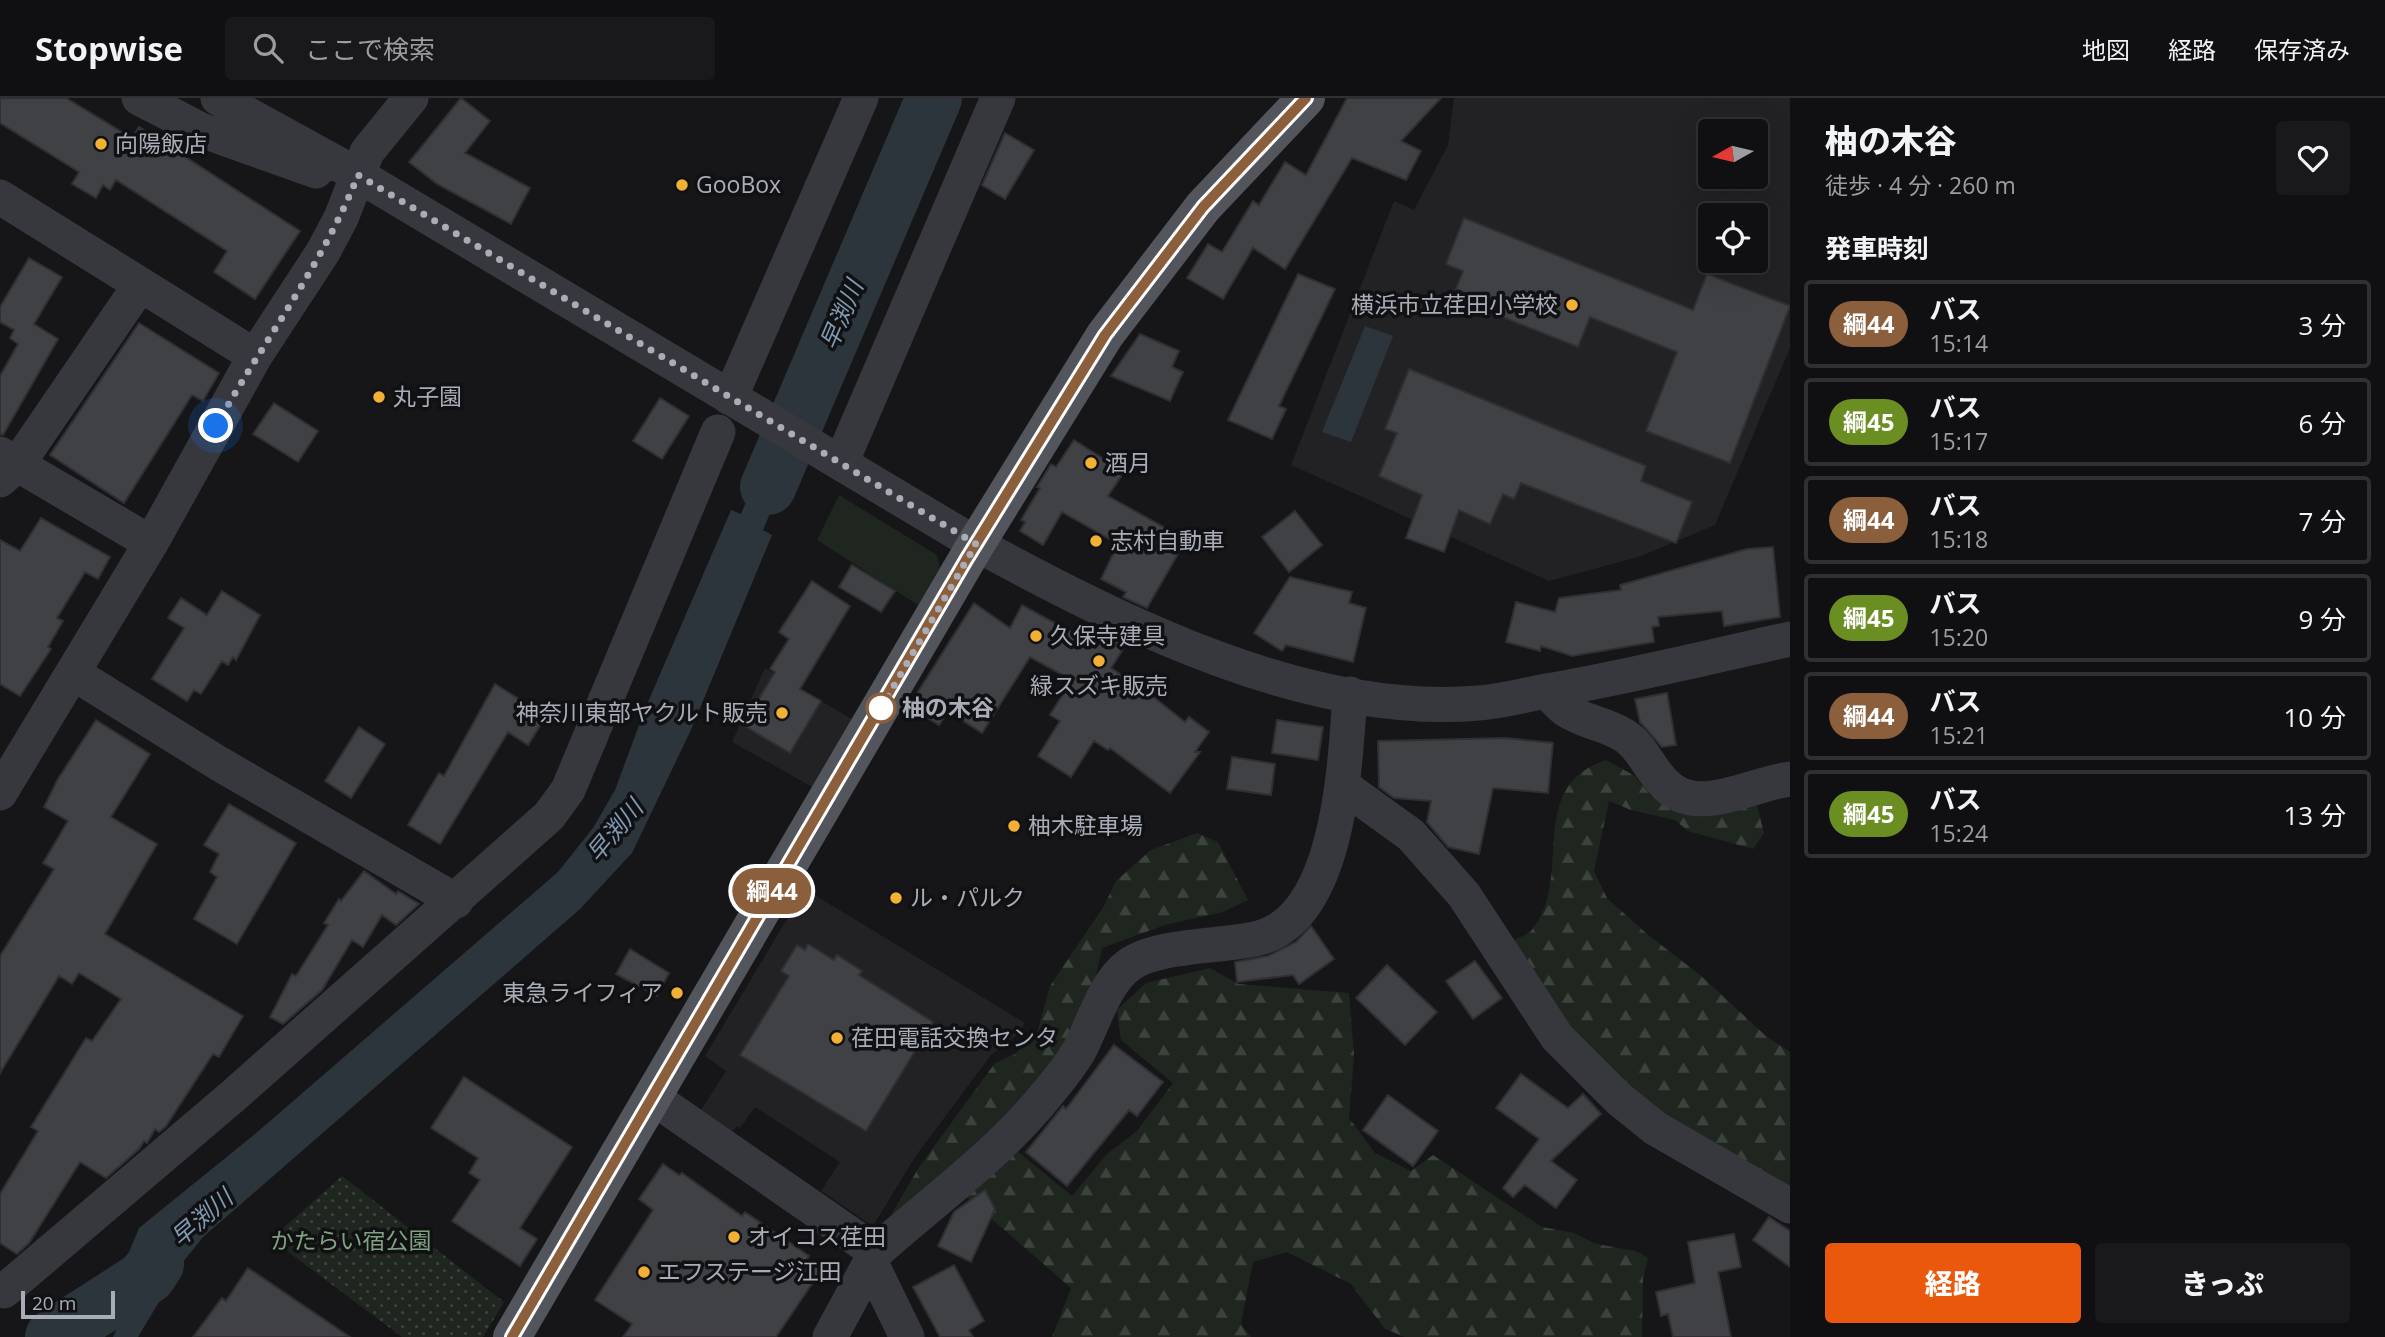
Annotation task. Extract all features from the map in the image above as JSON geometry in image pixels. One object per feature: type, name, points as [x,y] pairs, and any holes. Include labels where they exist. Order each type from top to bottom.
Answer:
[{"type":"main road","points":[[512,1337],[976,544],[1105,335],[1203,207],[1306,98]]},
{"type":"street","points":[[139,98],[201,130],[312,170],[358,175]]},
{"type":"street","points":[[218,98],[358,175],[730,398],[844,457],[976,544],[1058,589],[1167,640],[1248,669],[1350,694],[1424,704],[1464,704],[1546,691],[1790,639]]},
{"type":"street","points":[[0,793],[151,542],[256,356],[323,252],[341,218],[367,152],[411,98]]},
{"type":"street","points":[[730,398],[861,98]]},
{"type":"street","points":[[844,457],[998,98]]},
{"type":"street","points":[[0,197],[256,356]]},
{"type":"street","points":[[140,285],[6,466],[151,542]]},
{"type":"street","points":[[0,1289],[4,1291],[77,1229],[456,901],[549,816],[568,790],[718,432]]},
{"type":"street","points":[[73,673],[218,763],[456,901]]},
{"type":"street","points":[[1546,691],[1567,710],[1601,722],[1628,738],[1664,785],[1688,800],[1713,799],[1767,782],[1790,779]]},
{"type":"street","points":[[830,1337],[873,1258],[1023,1123],[1077,1055],[1114,982],[1130,964],[1174,950],[1261,938],[1290,920],[1320,881],[1343,786],[1350,694]]},
{"type":"street","points":[[1343,786],[1411,835],[1464,895],[1557,1037],[1619,1099],[1655,1128],[1790,1206]]},
{"type":"street","points":[[652,1097],[873,1258],[907,1337]]},
{"type":"shaded area","name":"横浜市立荏田小学校","points":[[1454,98],[1790,98],[1790,348],[1715,525],[1638,557],[1549,581],[1291,465],[1394,201],[1414,210],[1448,145]]},
{"type":"shaded area","points":[[765,668],[855,721],[814,788],[732,742]]},
{"type":"shaded area","points":[[805,889],[1025,1023],[1018,1034],[991,1055],[915,1157],[873,1226],[821,1191],[840,1162],[755,1107],[740,1128],[737,1126],[731,1133],[701,1110],[726,1071],[705,1056]]},
{"type":"green space","points":[[839,495],[937,555],[940,568],[918,605],[817,540]]},
{"type":"green space","points":[[1606,760],[1635,776],[1652,797],[1757,805],[1764,833],[1753,849],[1688,831],[1675,820],[1631,810],[1609,801],[1594,871],[1607,898],[1647,934],[1700,975],[1766,1036],[1790,1052],[1790,1187],[1673,1130],[1566,1033],[1512,941],[1531,931],[1544,910],[1550,886],[1558,812],[1566,791],[1581,773]]},
{"type":"green space","points":[[1197,833],[1218,842],[1248,900],[1223,912],[1165,925],[1102,948],[1094,984],[1070,1045],[1021,1113],[890,1217],[919,1167],[995,1063],[1015,1054],[1037,1033],[1050,986],[1104,906],[1116,881],[1151,850]]},
{"type":"green space","points":[[1210,968],[1238,984],[1349,993],[1354,1055],[1349,1118],[1375,1153],[1411,1171],[1433,1155],[1542,1227],[1574,1233],[1596,1244],[1636,1251],[1648,1258],[1643,1278],[1642,1337],[1405,1337],[1385,1329],[1351,1284],[1287,1252],[1253,1262],[1241,1324],[1251,1337],[1052,1337],[1071,1288],[956,1188],[1010,1145],[1072,1196],[1107,1154],[1137,1131],[1173,1083],[1121,1040],[1117,1010],[1146,983]]},
{"type":"green space","name":"かたらい宿公園","points":[[342,1176],[504,1302],[483,1337],[402,1337],[271,1239]]},
{"type":"water","points":[[1365,326],[1393,336],[1351,442],[1322,432]]},
{"type":"water","points":[[773,436],[797,449],[763,530],[772,535],[690,732],[632,853],[580,909],[203,1237],[183,1262],[138,1337],[113,1337],[129,1301],[105,1322],[85,1287],[114,1271],[129,1252],[139,1228],[255,1134],[558,872],[593,828],[615,790],[645,709],[731,510],[741,514]]},
{"type":"building","points":[[0,98],[66,98],[132,138],[139,127],[300,231],[255,299],[214,272],[227,251],[116,180],[110,190],[103,185],[96,198],[72,184],[79,172],[0,123]]},
{"type":"building","points":[[461,98],[490,121],[465,153],[530,188],[511,224],[437,184],[409,162]]},
{"type":"building","points":[[1347,98],[1441,98],[1401,141],[1421,151],[1406,180],[1352,158],[1285,269],[1253,248],[1223,299],[1187,278],[1208,244],[1222,252],[1253,201],[1259,205],[1285,162],[1306,175]]},
{"type":"building","points":[[1005,133],[1034,150],[1005,199],[982,185]]},
{"type":"building","points":[[1464,218],[1693,310],[1707,274],[1790,306],[1730,463],[1646,431],[1677,352],[1590,317],[1578,347],[1485,310],[1488,302],[1456,289],[1463,271],[1446,264]]},
{"type":"building","points":[[29,258],[62,277],[34,324],[58,339],[3,435],[0,434],[0,376],[18,344],[10,338],[14,330],[0,322],[0,307]]},
{"type":"building","points":[[1298,274],[1335,289],[1279,406],[1286,409],[1272,439],[1228,420]]},
{"type":"building","points":[[139,323],[219,373],[203,401],[192,395],[124,503],[50,455]]},
{"type":"building","points":[[1140,334],[1179,351],[1172,367],[1183,372],[1170,401],[1111,376]]},
{"type":"building","points":[[1409,369],[1646,466],[1641,481],[1692,502],[1676,543],[1521,483],[1514,499],[1503,494],[1490,524],[1459,510],[1444,552],[1406,538],[1422,495],[1379,476],[1397,433],[1385,429]]},
{"type":"building","points":[[660,398],[689,416],[662,459],[633,441]]},
{"type":"building","points":[[274,403],[318,431],[298,462],[253,434]]},
{"type":"building","points":[[1074,440],[1124,472],[1108,496],[1169,530],[1166,535],[1183,545],[1147,608],[1123,597],[1126,592],[1101,579],[1118,544],[1062,512],[1043,545],[1020,531],[1025,522],[1021,520],[1040,488],[1037,487],[1051,464],[1056,467]]},
{"type":"building","points":[[1295,511],[1322,545],[1289,572],[1262,537]]},
{"type":"building","points":[[41,518],[110,557],[98,579],[85,572],[57,618],[63,621],[48,647],[51,649],[20,696],[0,684],[0,540],[20,551]]},
{"type":"building","points":[[1773,547],[1780,617],[1724,626],[1722,611],[1658,617],[1659,626],[1652,627],[1654,642],[1572,656],[1541,646],[1540,651],[1506,642],[1516,602],[1555,612],[1559,598],[1621,590],[1620,585],[1747,549]]},
{"type":"building","points":[[852,565],[895,591],[881,612],[839,587]]},
{"type":"building","points":[[1290,577],[1352,592],[1349,603],[1366,608],[1353,662],[1286,645],[1282,651],[1254,633]]},
{"type":"building","points":[[812,581],[850,606],[800,689],[821,701],[790,753],[743,725],[775,672],[770,669],[789,639],[779,632]]},
{"type":"building","points":[[222,591],[260,615],[236,660],[233,657],[228,665],[222,661],[201,694],[194,690],[187,701],[152,679],[184,628],[168,618],[181,598],[207,615]]},
{"type":"building","points":[[974,603],[1010,628],[1022,605],[1093,644],[1101,631],[1127,643],[1111,668],[1185,722],[1189,717],[1209,732],[1195,752],[1200,752],[1170,793],[1110,748],[1108,750],[1094,741],[1071,777],[1038,756],[1060,721],[1050,715],[1072,680],[1030,657],[982,733],[948,711],[939,725],[909,706]]},
{"type":"building","points":[[495,684],[546,716],[528,745],[508,732],[440,844],[408,825],[439,773],[444,776]]},
{"type":"building","points":[[1667,693],[1676,745],[1662,747],[1640,722],[1635,699]]},
{"type":"building","points":[[96,720],[150,754],[111,817],[157,844],[105,934],[243,1016],[219,1057],[213,1054],[166,1126],[159,1132],[155,1129],[147,1143],[144,1141],[139,1149],[106,1178],[80,1162],[29,1243],[17,1254],[0,1243],[0,1194],[38,1131],[31,1127],[86,1038],[92,1041],[121,999],[79,973],[72,984],[59,976],[0,1073],[0,956],[54,869],[43,863],[68,821],[44,807],[58,779]]},
{"type":"building","points":[[1277,720],[1323,727],[1318,760],[1272,753]]},
{"type":"building","points":[[359,727],[385,744],[351,798],[325,781]]},
{"type":"building","points":[[1506,738],[1553,743],[1548,793],[1493,788],[1479,854],[1448,847],[1427,822],[1431,801],[1394,798],[1379,787],[1378,741]]},
{"type":"building","points":[[1232,757],[1275,764],[1271,795],[1227,789]]},
{"type":"building","points":[[229,804],[296,843],[237,944],[194,919],[217,877],[210,872],[219,854],[204,845]]},
{"type":"building","points":[[364,871],[396,894],[398,891],[419,904],[396,925],[382,915],[363,947],[352,940],[322,990],[283,1024],[270,1017],[292,974],[296,976],[328,925],[324,923],[339,899],[341,901]]},
{"type":"building","points":[[1311,926],[1334,959],[1299,984],[1293,975],[1237,982],[1235,962],[1268,956],[1296,942]]},
{"type":"building","name":"荏田電話交換センタ","points":[[808,944],[834,960],[837,955],[862,971],[859,975],[933,1022],[866,1131],[740,1055],[789,976],[781,971],[797,945],[805,950]]},
{"type":"building","points":[[630,949],[669,973],[657,996],[616,974]]},
{"type":"building","points":[[1475,961],[1502,998],[1473,1019],[1446,981]]},
{"type":"building","points":[[1387,965],[1437,1012],[1405,1045],[1356,998]]},
{"type":"building","points":[[1114,1045],[1163,1082],[1137,1116],[1129,1110],[1067,1186],[1026,1152],[1063,1106],[1066,1109]]},
{"type":"building","points":[[1521,1074],[1568,1108],[1583,1094],[1601,1114],[1551,1161],[1577,1180],[1556,1208],[1525,1185],[1513,1197],[1503,1188],[1539,1139],[1496,1108]]},
{"type":"building","points":[[464,1077],[572,1147],[520,1228],[537,1239],[520,1266],[452,1221],[480,1180],[469,1173],[478,1158],[431,1128]]},
{"type":"building","points":[[1388,1095],[1438,1131],[1413,1166],[1363,1130]]},
{"type":"building","points":[[663,1164],[679,1175],[682,1173],[742,1216],[745,1212],[809,1256],[807,1259],[822,1269],[776,1337],[623,1337],[632,1324],[595,1300],[653,1210],[639,1199]]},
{"type":"building","points":[[985,1190],[995,1209],[971,1262],[938,1246],[954,1212]]},
{"type":"building","points":[[1769,1217],[1790,1231],[1790,1267],[1753,1240]]},
{"type":"building","points":[[1734,1234],[1741,1267],[1718,1272],[1731,1337],[1673,1337],[1668,1314],[1661,1316],[1656,1292],[1695,1283],[1688,1242]]},
{"type":"building","points":[[954,1265],[984,1321],[969,1330],[973,1337],[940,1337],[913,1287]]},
{"type":"building","points":[[248,1268],[350,1337],[193,1337],[222,1298],[226,1301]]},
{"type":"waterway","name":"早渕川","points":[[768,487],[934,98]]},
{"type":"waterway","name":"早渕川","points":[[53,1337],[148,1276],[156,1264]]},
{"type":"bus line","name":"綱44","points":[[512,1337],[966,560],[1105,335],[1203,207],[1306,98]]},
{"type":"place","name":"向陽飯店","points":[[101,144]]},
{"type":"place","name":"GooBox","points":[[682,185]]},
{"type":"place","name":"横浜市立荏田小学校","points":[[1572,305]]},
{"type":"place","name":"丸子園","points":[[379,397]]},
{"type":"place","name":"酒月","points":[[1091,463]]},
{"type":"place","name":"志村自動車","points":[[1096,541]]},
{"type":"place","name":"久保寺建具","points":[[1036,636]]},
{"type":"place","name":"緑スズキ販売","points":[[1099,661]]},
{"type":"place","name":"柚の木谷","points":[[881,708]]},
{"type":"place","name":"神奈川東部ヤクルト販売","points":[[782,713]]},
{"type":"place","name":"柚木駐車場","points":[[1014,826]]},
{"type":"place","name":"ル・パルク","points":[[896,898]]},
{"type":"place","name":"東急ライフィア","points":[[677,993]]},
{"type":"place","name":"荏田電話交換センタ","points":[[837,1038]]},
{"type":"place","name":"オイコス荏田","points":[[734,1237]]},
{"type":"place","name":"エフステージ江田","points":[[644,1272]]},
{"type":"route","points":[[216,426],[256,356],[323,252],[341,218],[358,175],[841,466],[976,544],[877,715],[881,708]]}]
